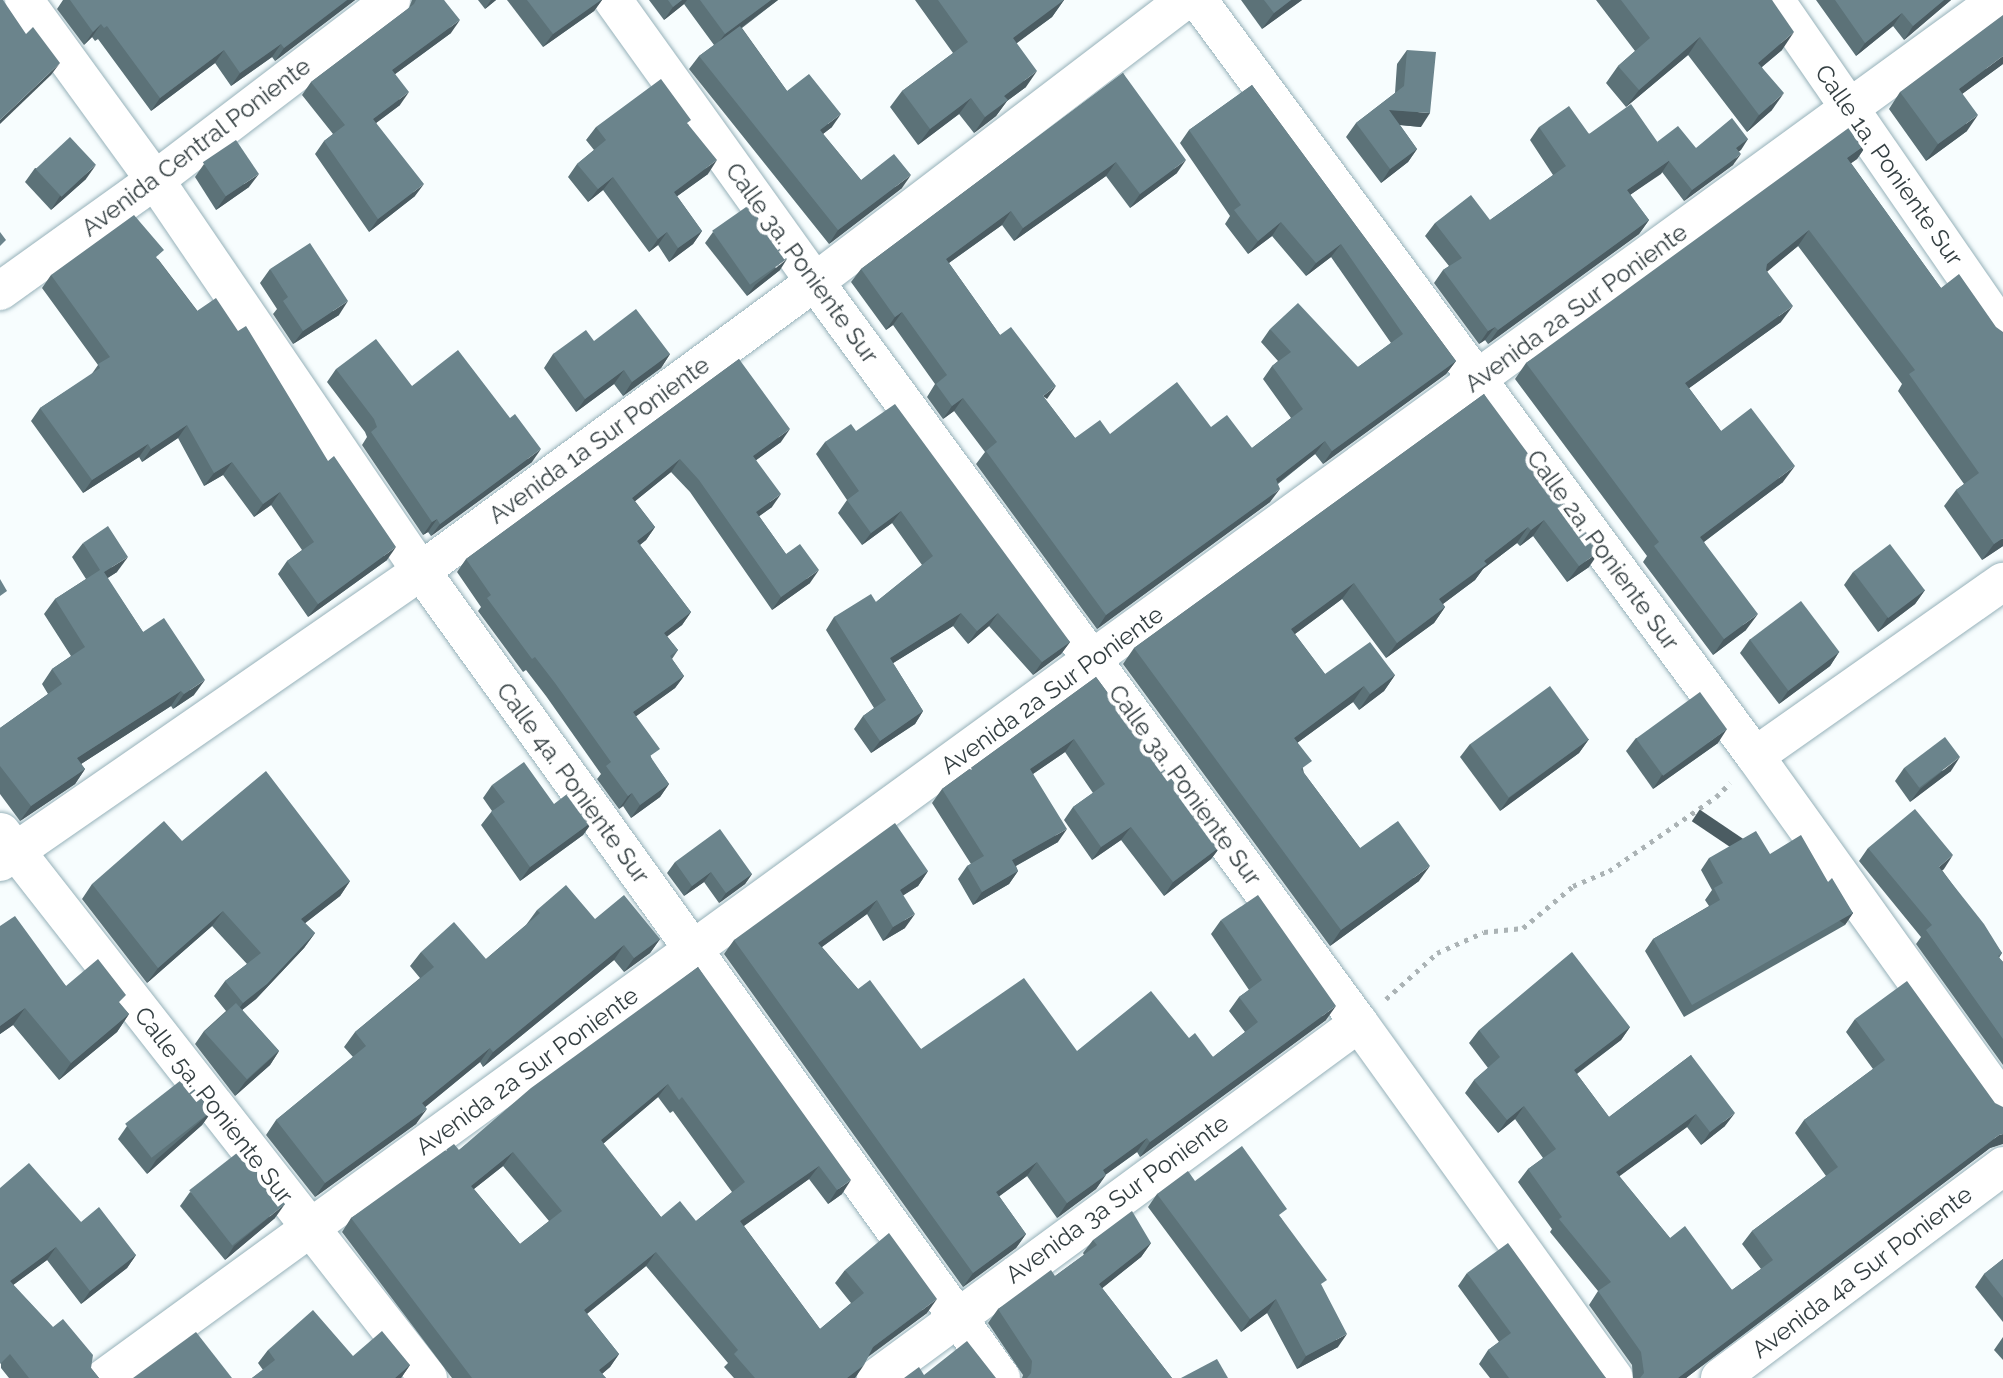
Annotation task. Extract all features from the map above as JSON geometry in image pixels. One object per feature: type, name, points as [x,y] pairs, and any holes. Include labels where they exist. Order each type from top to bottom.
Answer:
[{"type":"street","name":"Calle 4a. Poniente Sur","points":[[24,0],[155,180],[421,571],[954,1317],[1001,1378]]},
{"type":"street","name":"Avenida Central Poniente","points":[[0,291],[155,180],[391,0]]},
{"type":"street","name":"Calle 3a. Poniente Sur","points":[[613,0],[1614,1378]]},
{"type":"street","name":"Avenida 1a Sur Poniente","points":[[5,848],[421,571],[815,282],[1185,0]]},
{"type":"street","name":"Calle 2a. Poniente Sur","points":[[1198,0],[1755,756],[2003,1103]]},
{"type":"street","name":"Calle 1a. Poniente Sur","points":[[1775,0],[2003,331]]},
{"type":"street","name":"Avenida 2a Sur Poniente","points":[[104,1378],[1998,0]]},
{"type":"street","points":[[1755,756],[2003,582]]},
{"type":"street","name":"Calle 5a. Poniente Sur","points":[[5,848],[428,1378]]},
{"type":"street","name":"Avenida 3a Sur Poniente","points":[[876,1378],[954,1317],[1359,1023]]},
{"type":"street","name":"Avenida 4a Sur Poniente","points":[[1720,1378],[2003,1166]]},
{"type":"path","points":[[1359,1023],[1437,953],[1484,932],[1523,928],[1573,886],[1609,871],[1716,797],[1755,756]]},
{"type":"building","points":[[0,0],[26,34],[33,27],[60,63],[0,120]]},
{"type":"building","points":[[70,0],[347,0],[284,48],[281,44],[240,73],[224,50],[160,98],[107,26],[104,28],[101,24],[93,32]]},
{"type":"building","points":[[416,0],[444,0],[460,20],[392,70],[409,92],[373,119],[424,184],[378,219],[324,141],[345,125],[311,82]]},
{"type":"building","points":[[527,0],[601,0],[553,34]]},
{"type":"building","points":[[668,0],[682,0],[673,7]]},
{"type":"building","points":[[700,0],[771,0],[725,34]]},
{"type":"building","points":[[938,0],[1064,0],[1013,38],[1037,71],[1004,96],[1008,100],[985,117],[971,98],[930,129],[902,91],[968,42]]},
{"type":"building","points":[[1264,0],[1291,0],[1274,13]]},
{"type":"building","points":[[1621,0],[1772,0],[1794,32],[1758,63],[1784,93],[1759,115],[1700,37],[1639,90],[1618,66],[1650,38]]},
{"type":"building","points":[[1835,0],[1944,0],[1913,26],[1902,13],[1865,43]]},
{"type":"building","points":[[2003,15],[2003,56],[1959,89],[1978,115],[1938,144],[1900,92]]},
{"type":"building","points":[[740,26],[787,91],[809,74],[841,114],[820,130],[861,180],[894,154],[911,175],[838,230],[699,56]]},
{"type":"building","points":[[1407,50],[1436,52],[1430,113],[1389,110],[1417,149],[1390,169],[1356,123],[1404,86]]},
{"type":"building","points":[[1123,73],[1186,160],[1140,194],[1116,162],[1023,228],[1011,211],[946,259],[1000,335],[1011,327],[1056,386],[1043,396],[1075,438],[1100,420],[1110,434],[1177,382],[1211,427],[1227,415],[1252,448],[1303,409],[1272,366],[1291,352],[1270,329],[1298,303],[1358,367],[1403,334],[1341,244],[1316,263],[1281,222],[1258,241],[1234,210],[1241,205],[1189,130],[1252,85],[1456,361],[1332,451],[1325,441],[1276,479],[1280,489],[1106,615],[986,451],[997,442],[963,398],[952,406],[936,384],[947,375],[902,312],[895,317],[861,269]]},
{"type":"building","points":[[661,79],[691,120],[687,123],[717,160],[674,192],[702,231],[678,248],[667,232],[658,239],[613,177],[598,189],[577,164],[606,140],[596,127]]},
{"type":"building","points":[[1631,104],[1670,160],[1627,190],[1649,220],[1498,330],[1495,327],[1488,331],[1443,270],[1462,258],[1435,223],[1471,195],[1490,220],[1566,166],[1539,127],[1569,106],[1589,134]]},
{"type":"building","points":[[1732,118],[1748,139],[1736,148],[1741,154],[1692,190],[1657,142],[1678,126],[1696,148]]},
{"type":"building","points":[[1854,124],[1868,143],[1847,158],[1941,288],[1959,274],[1996,327],[2003,332],[2003,538],[1994,544],[1956,490],[1979,473],[1909,374],[1915,370],[1809,230],[1767,264],[1766,270],[1793,306],[1685,383],[1721,431],[1751,408],[1795,466],[1700,537],[1758,614],[1724,639],[1654,546],[1659,542],[1526,363]]},
{"type":"building","points":[[70,137],[96,165],[62,197],[36,169]]},
{"type":"building","points":[[236,140],[259,174],[226,196],[203,162]]},
{"type":"building","points":[[749,205],[787,259],[750,285],[712,231]]},
{"type":"building","points":[[134,215],[164,250],[156,257],[197,311],[216,298],[238,331],[246,326],[328,461],[334,456],[396,547],[318,604],[287,561],[314,542],[280,492],[263,504],[232,462],[214,473],[187,425],[151,449],[148,444],[92,480],[40,408],[100,368],[98,364],[110,357],[51,275]]},
{"type":"building","points":[[0,232],[6,240],[0,246]]},
{"type":"building","points":[[310,243],[348,301],[303,331],[283,301],[288,297],[270,269]]},
{"type":"building","points":[[636,309],[670,354],[632,382],[624,370],[585,399],[553,354],[586,330],[594,341]]},
{"type":"building","points":[[376,339],[412,386],[458,350],[510,418],[515,414],[541,449],[440,524],[437,519],[432,522],[371,432],[377,427],[374,419],[336,369]]},
{"type":"building","points":[[739,359],[790,429],[753,456],[781,494],[756,512],[786,554],[800,544],[819,570],[781,597],[699,480],[680,459],[632,498],[655,527],[637,541],[691,612],[664,633],[678,650],[670,656],[684,676],[633,712],[660,749],[650,756],[669,784],[640,805],[632,793],[628,796],[606,766],[611,762],[555,683],[535,657],[532,659],[487,598],[491,595],[466,559]]},
{"type":"building","points":[[1484,394],[1600,551],[1579,566],[1544,520],[1531,530],[1528,527],[1484,561],[1487,564],[1439,599],[1445,607],[1397,643],[1354,583],[1291,629],[1325,674],[1370,642],[1395,675],[1370,694],[1364,686],[1294,738],[1312,761],[1301,769],[1360,848],[1398,821],[1430,866],[1341,930],[1134,648]]},
{"type":"building","points":[[895,404],[1070,642],[1042,662],[998,613],[977,631],[961,613],[890,658],[923,711],[880,741],[863,716],[886,700],[834,617],[871,594],[876,602],[933,556],[901,511],[871,533],[847,500],[859,491],[825,442],[851,424],[856,431]]},
{"type":"building","points":[[108,526],[128,557],[104,572],[143,632],[164,618],[205,680],[184,694],[181,691],[77,758],[85,769],[31,806],[0,766],[0,728],[62,684],[52,669],[85,647],[55,599],[100,570],[83,543]]},
{"type":"building","points":[[1890,544],[1925,590],[1888,618],[1853,572]]},
{"type":"building","points":[[0,579],[7,591],[0,596]]},
{"type":"building","points":[[1801,601],[1840,652],[1788,691],[1750,640]]},
{"type":"building","points":[[1096,677],[1221,846],[1173,882],[1131,827],[1101,847],[1073,807],[1105,784],[1074,739],[1030,769],[1067,829],[1012,860],[1018,871],[982,892],[967,866],[984,856],[942,789]]},
{"type":"building","points":[[1550,686],[1589,739],[1509,798],[1470,744]]},
{"type":"building","points":[[1700,692],[1727,729],[1663,776],[1636,738]]},
{"type":"building","points":[[1945,737],[1960,757],[1919,788],[1904,768]]},
{"type":"building","points":[[524,762],[554,804],[571,791],[593,821],[530,867],[491,812],[505,802],[492,785]]},
{"type":"building","points":[[266,771],[350,881],[301,919],[315,933],[267,984],[243,1003],[225,981],[261,953],[223,911],[158,968],[92,884],[164,821],[182,841]]},
{"type":"building","points":[[1915,809],[1953,855],[1939,867],[1984,924],[2002,953],[1998,956],[2003,962],[2003,1039],[1926,930],[1932,925],[1868,848]]},
{"type":"building","points":[[895,823],[928,871],[900,890],[915,914],[893,927],[877,900],[818,943],[858,989],[870,980],[921,1049],[1024,978],[1077,1051],[1151,991],[1189,1038],[1195,1033],[1213,1057],[1258,1022],[1239,997],[1262,980],[1221,920],[1258,895],[1336,1006],[1150,1142],[1147,1138],[1103,1170],[1106,1175],[1067,1203],[1037,1162],[996,1192],[1026,1234],[973,1273],[734,940]]},
{"type":"building","points":[[720,829],[752,874],[726,893],[711,872],[692,886],[675,862]]},
{"type":"building","points":[[1756,831],[1770,854],[1801,835],[1828,882],[1832,878],[1853,913],[1692,1005],[1653,939],[1720,900],[1714,888],[1723,883],[1709,858]]},
{"type":"building","points":[[566,885],[595,919],[624,895],[660,939],[634,958],[624,945],[493,1052],[490,1048],[422,1103],[427,1109],[325,1183],[276,1120],[366,1046],[355,1032],[434,967],[421,952],[454,922],[486,959],[540,913],[537,910]]},
{"type":"building","points":[[15,916],[66,986],[98,959],[126,995],[119,1002],[129,1014],[71,1063],[25,1008],[0,1026],[0,926]]},
{"type":"building","points":[[1572,952],[1630,1027],[1574,1070],[1609,1117],[1691,1055],[1735,1113],[1710,1132],[1696,1114],[1616,1172],[1670,1238],[1685,1226],[1732,1290],[1773,1260],[1752,1231],[1838,1167],[1804,1120],[1885,1060],[1855,1019],[1907,981],[1995,1103],[2003,1107],[2003,1134],[1678,1378],[1640,1378],[1644,1373],[1641,1352],[1598,1291],[1611,1282],[1559,1219],[1562,1217],[1528,1169],[1556,1149],[1524,1106],[1507,1120],[1474,1080],[1500,1057],[1479,1030]]},
{"type":"building","points":[[698,967],[851,1180],[837,1190],[819,1166],[740,1221],[820,1329],[864,1293],[845,1270],[889,1233],[937,1299],[873,1347],[864,1365],[847,1378],[755,1378],[734,1354],[738,1350],[656,1252],[584,1310],[619,1354],[599,1370],[606,1378],[472,1378],[351,1218],[454,1144],[459,1150],[531,1088]],"holes":[[[668,1084],[679,1100],[682,1097],[745,1182],[696,1221],[680,1201],[661,1217],[601,1140]],[[513,1152],[562,1211],[520,1244],[471,1186]]]},
{"type":"building","points":[[236,1003],[279,1051],[247,1079],[204,1032]]},
{"type":"building","points":[[185,1077],[211,1111],[152,1158],[125,1124]]},
{"type":"building","points":[[1242,1146],[1287,1209],[1279,1215],[1327,1280],[1321,1284],[1347,1334],[1306,1356],[1276,1299],[1250,1319],[1157,1194],[1188,1171],[1195,1181]]},
{"type":"building","points":[[242,1149],[285,1204],[232,1245],[189,1190]]},
{"type":"building","points":[[29,1163],[81,1222],[99,1207],[136,1255],[90,1291],[56,1247],[10,1281],[53,1327],[63,1319],[93,1355],[91,1368],[99,1378],[29,1378],[10,1354],[0,1364],[0,1188]]},
{"type":"building","points":[[1132,1211],[1151,1243],[1099,1284],[1172,1378],[1027,1378],[1031,1373],[1032,1361],[998,1309],[1051,1270],[1055,1276],[1097,1245],[1093,1240]]},
{"type":"building","points":[[1508,1243],[1606,1378],[1509,1378],[1488,1350],[1511,1333],[1467,1273]]},
{"type":"building","points":[[2003,1259],[2003,1298],[1984,1274]]},
{"type":"building","points":[[313,1310],[353,1356],[382,1331],[410,1365],[395,1378],[252,1378],[275,1360],[268,1350]]},
{"type":"building","points":[[196,1332],[232,1378],[133,1378]]},
{"type":"building","points":[[967,1341],[996,1378],[904,1378],[919,1367],[924,1375]]},
{"type":"building","points":[[1217,1359],[1228,1378],[1181,1378]]}]
